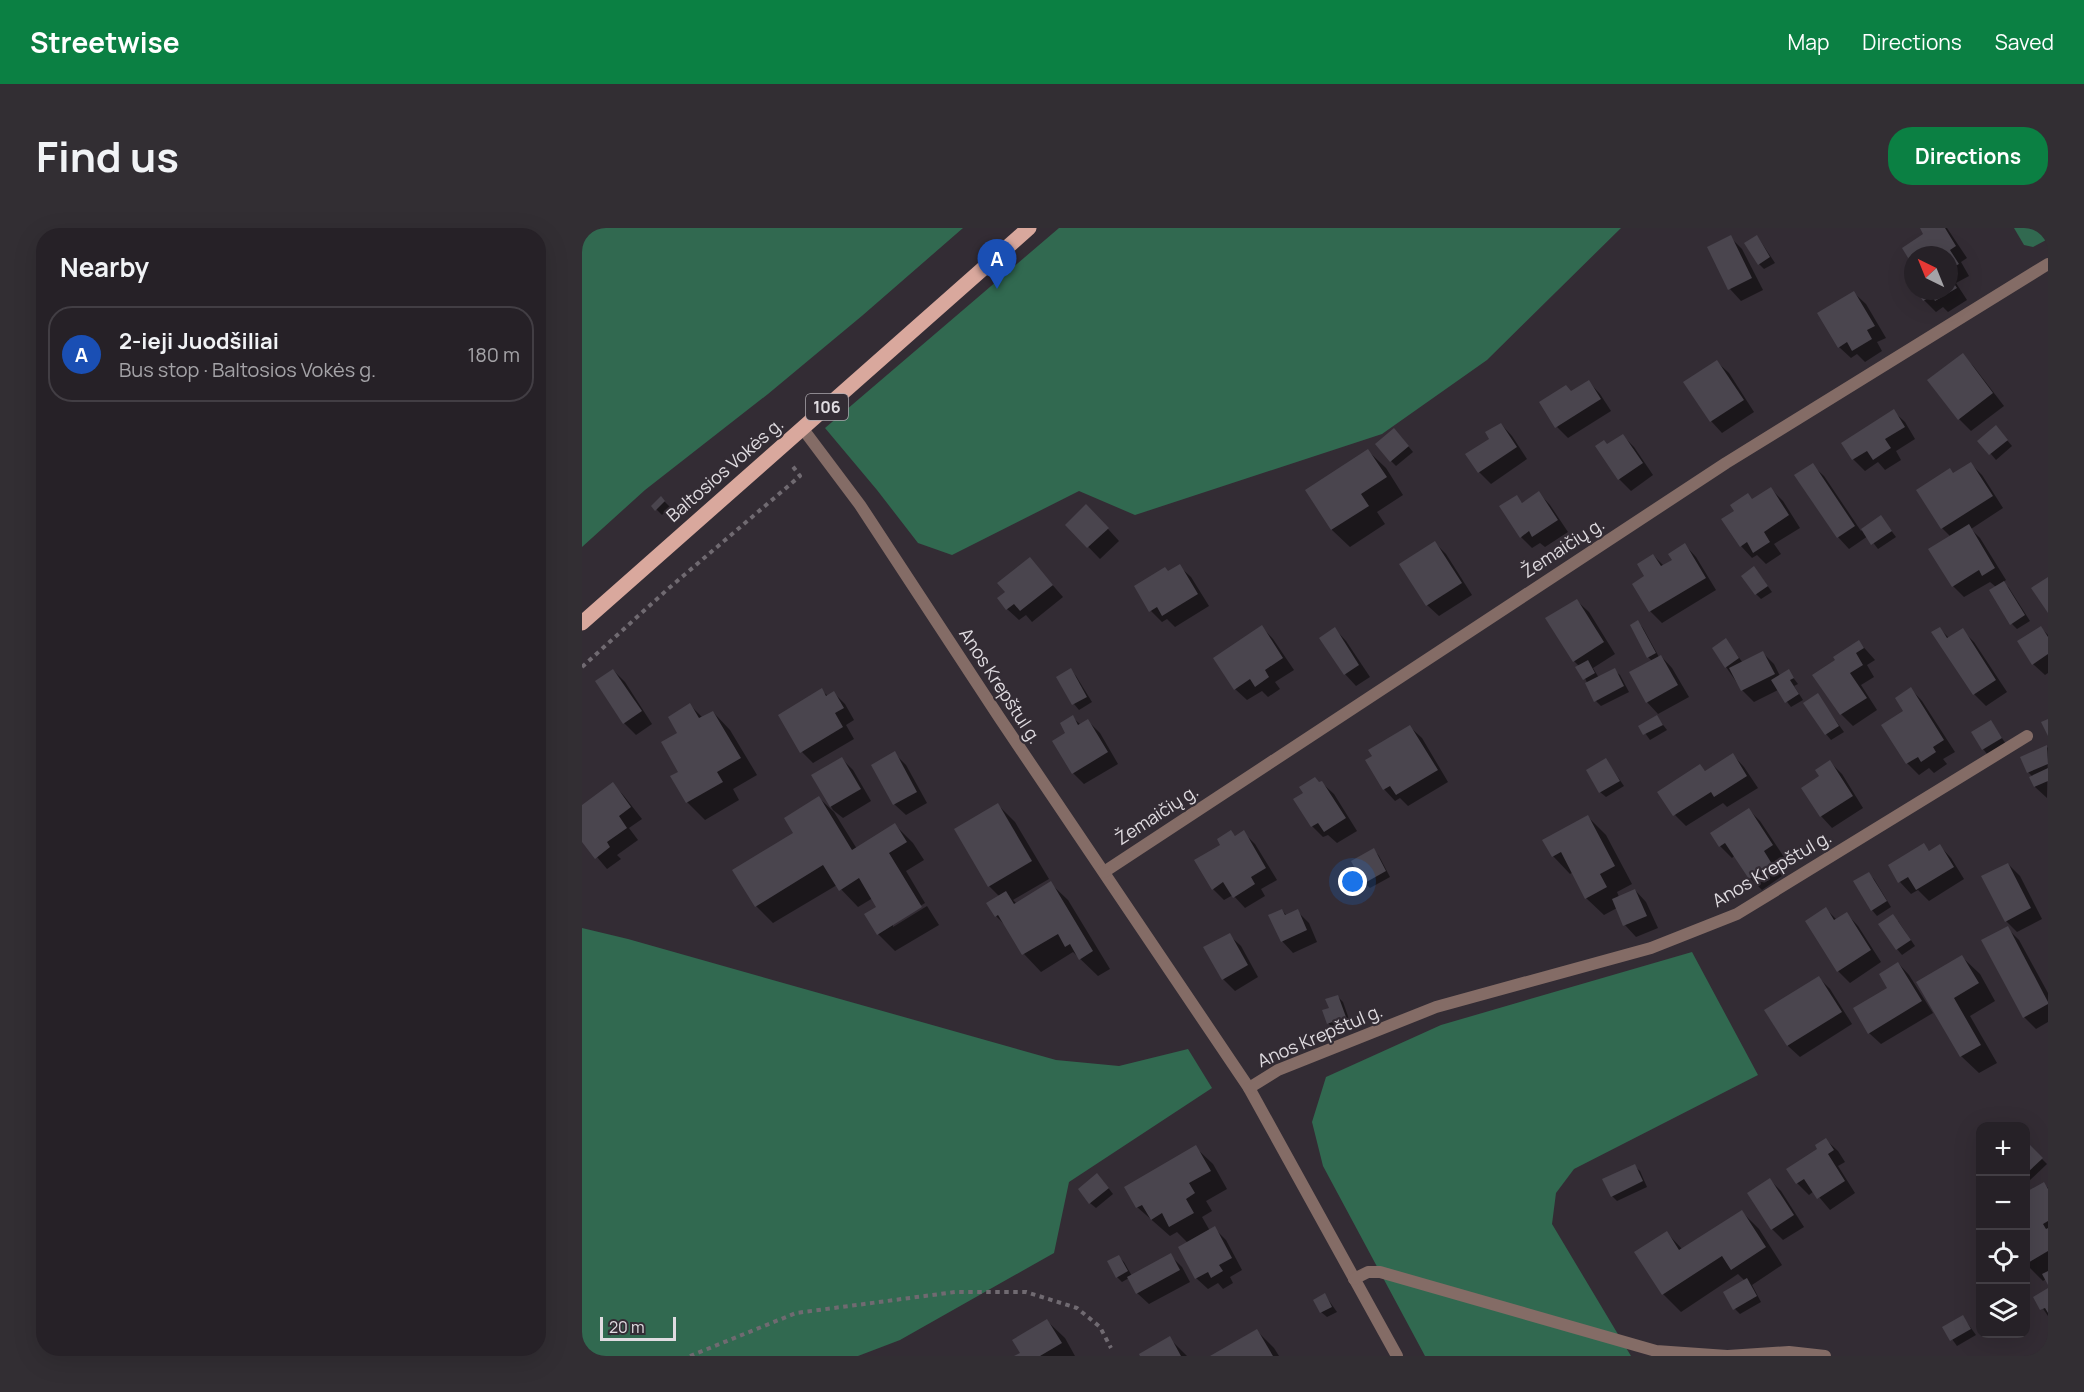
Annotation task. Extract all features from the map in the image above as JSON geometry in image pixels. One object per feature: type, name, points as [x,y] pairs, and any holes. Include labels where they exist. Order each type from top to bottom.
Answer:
[{"type":"main road","name":"Baltosios Vokės g.","points":[[582,623],[1029,228]]},
{"type":"street","name":"Žemaičių g.","points":[[1104,872],[1726,463],[2048,264]]},
{"type":"street","name":"Anos Krepštul g.","points":[[803,429],[860,505],[999,717],[1249,1088],[1278,1070],[1436,1007],[1651,948],[1737,914],[2027,736]]},
{"type":"street","points":[[1249,1088],[1396,1356]]},
{"type":"street","points":[[1354,1279],[1368,1272],[1380,1272],[1656,1351],[1728,1356],[1789,1352],[1825,1356]]},
{"type":"path","points":[[582,667],[669,588],[800,476],[779,450]]},
{"type":"path","points":[[690,1356],[796,1313],[955,1292],[1026,1292],[1077,1308],[1100,1327],[1111,1348]]},
{"type":"green space","points":[[582,228],[963,228],[768,394],[645,490],[582,547]]},
{"type":"green space","points":[[1059,228],[1621,228],[1487,360],[1382,434],[1135,515],[1079,491],[952,555],[918,543],[825,428]]},
{"type":"green space","points":[[2014,228],[2048,228],[2048,239],[2033,247],[2024,245]]},
{"type":"green space","points":[[582,928],[1056,1060],[1119,1066],[1188,1049],[1212,1088],[1069,1182],[1054,1253],[900,1340],[858,1356],[582,1356]]},
{"type":"green space","points":[[1692,952],[1758,1075],[1574,1169],[1556,1193],[1552,1224],[1631,1356],[1425,1356],[1323,1166],[1312,1122],[1326,1077],[1441,1025]]},
{"type":"building","points":[[1920,228],[1945,228],[1956,246],[1905,246],[1923,234]]},
{"type":"building","points":[[1731,235],[1752,278],[1728,290],[1707,247]]},
{"type":"building","points":[[1757,235],[1770,257],[1758,265],[1744,243]]},
{"type":"building","points":[[1854,291],[1875,326],[1867,330],[1872,339],[1852,351],[1847,342],[1838,348],[1817,313]]},
{"type":"building","points":[[1963,353],[1993,393],[1958,420],[1927,380]]},
{"type":"building","points":[[1717,360],[1744,400],[1710,422],[1683,382]]},
{"type":"building","points":[[1589,380],[1601,399],[1555,428],[1539,402],[1566,385],[1571,391]]},
{"type":"building","points":[[1894,409],[1905,427],[1885,439],[1891,448],[1873,460],[1867,451],[1852,460],[1841,443]]},
{"type":"building","points":[[1501,423],[1517,447],[1478,473],[1465,454],[1489,439],[1485,432]]},
{"type":"building","points":[[1996,425],[2008,440],[1989,455],[1977,441]]},
{"type":"building","points":[[1394,428],[1409,446],[1390,462],[1375,444]]},
{"type":"building","points":[[1623,434],[1643,463],[1618,480],[1595,446],[1604,440],[1607,444]]},
{"type":"building","points":[[1368,449],[1387,477],[1361,494],[1369,506],[1331,530],[1305,490]]},
{"type":"building","points":[[1971,462],[1993,496],[1941,529],[1916,490],[1950,468],[1953,473]]},
{"type":"building","points":[[1813,463],[1855,526],[1837,538],[1794,475]]},
{"type":"building","points":[[1771,487],[1789,515],[1764,532],[1770,542],[1753,553],[1747,542],[1740,547],[1721,519],[1734,511],[1730,505],[1748,493],[1752,499]]},
{"type":"building","points":[[1539,491],[1558,520],[1532,537],[1529,531],[1520,538],[1499,506],[1517,495],[1522,503]]},
{"type":"building","points":[[661,496],[665,501],[655,511],[651,506]]},
{"type":"building","points":[[1086,504],[1109,528],[1087,548],[1065,525]]},
{"type":"building","points":[[1881,515],[1892,531],[1871,545],[1861,529]]},
{"type":"building","points":[[1969,524],[1995,568],[1982,576],[1979,570],[1952,587],[1928,549]]},
{"type":"building","points":[[1435,541],[1462,583],[1426,606],[1399,564]]},
{"type":"building","points":[[1685,543],[1706,578],[1649,612],[1632,584],[1644,576],[1637,564],[1653,554],[1661,566],[1672,560],[1668,554]]},
{"type":"building","points":[[1030,557],[1053,585],[1020,611],[1014,604],[1006,610],[997,598],[1005,592],[997,583]]},
{"type":"building","points":[[1180,564],[1198,594],[1162,616],[1157,607],[1149,612],[1134,586],[1165,567],[1168,571]]},
{"type":"building","points":[[1754,566],[1768,586],[1755,595],[1741,576]]},
{"type":"building","points":[[2048,577],[2048,613],[2031,588]]},
{"type":"building","points":[[2004,581],[2025,615],[2010,625],[1989,590]]},
{"type":"building","points":[[1577,599],[1604,642],[1573,662],[1545,618]]},
{"type":"building","points":[[1638,620],[1656,653],[1647,658],[1630,625]]},
{"type":"building","points":[[1262,625],[1283,658],[1265,670],[1269,677],[1255,687],[1250,679],[1234,690],[1213,658]]},
{"type":"building","points":[[2041,626],[2048,637],[2048,654],[2032,665],[2017,641]]},
{"type":"building","points":[[1335,627],[1359,665],[1344,675],[1319,638]]},
{"type":"building","points":[[1940,627],[1947,638],[1963,628],[1996,680],[1973,695],[1931,632]]},
{"type":"building","points":[[1726,638],[1739,658],[1725,668],[1712,648]]},
{"type":"building","points":[[1859,640],[1864,648],[1856,653],[1863,665],[1850,673],[1867,698],[1840,715],[1812,675],[1835,660],[1833,657]]},
{"type":"building","points":[[1763,651],[1775,674],[1741,691],[1729,668]]},
{"type":"building","points":[[1661,655],[1678,685],[1646,703],[1629,672]]},
{"type":"building","points":[[1588,660],[1595,673],[1583,680],[1575,667]]},
{"type":"building","points":[[1071,668],[1087,697],[1072,705],[1056,677]]},
{"type":"building","points":[[1615,668],[1624,686],[1594,702],[1585,683]]},
{"type":"building","points":[[613,669],[642,711],[623,724],[595,681]]},
{"type":"building","points":[[1789,669],[1794,678],[1790,680],[1799,694],[1785,703],[1771,680]]},
{"type":"building","points":[[1911,687],[1944,740],[1933,747],[1936,752],[1921,762],[1918,757],[1906,764],[1881,725],[1903,711],[1895,698]]},
{"type":"building","points":[[822,688],[826,696],[834,691],[844,708],[835,713],[843,727],[800,753],[778,715]]},
{"type":"building","points":[[1818,693],[1839,726],[1825,735],[1803,703]]},
{"type":"building","points":[[690,703],[699,718],[713,711],[741,758],[717,772],[723,782],[686,803],[670,776],[678,772],[661,742],[677,733],[668,717]]},
{"type":"building","points":[[1073,715],[1078,725],[1088,719],[1108,752],[1072,774],[1052,741],[1065,733],[1060,723]]},
{"type":"building","points":[[1657,715],[1663,725],[1643,735],[1638,726]]},
{"type":"building","points":[[2048,719],[2048,736],[2041,722]]},
{"type":"building","points":[[1991,720],[2002,738],[1982,750],[1971,732]]},
{"type":"building","points":[[1410,725],[1438,770],[1396,795],[1390,786],[1383,790],[1365,760],[1372,756],[1368,750]]},
{"type":"building","points":[[2047,745],[2048,764],[2027,773],[2020,757]]},
{"type":"building","points":[[895,751],[917,792],[893,805],[871,765]]},
{"type":"building","points":[[1733,753],[1747,776],[1714,797],[1711,792],[1673,816],[1657,792],[1700,764],[1705,771]]},
{"type":"building","points":[[842,757],[861,789],[830,807],[811,775]]},
{"type":"building","points":[[1606,758],[1620,781],[1599,793],[1586,770]]},
{"type":"building","points":[[1830,760],[1853,796],[1820,817],[1801,788],[1819,776],[1815,770]]},
{"type":"building","points":[[2048,768],[2048,781],[2034,787],[2029,777]]},
{"type":"building","points":[[1315,777],[1319,782],[1322,781],[1346,818],[1324,832],[1318,823],[1311,827],[1293,799],[1303,793],[1299,787]]},
{"type":"building","points":[[613,782],[631,807],[619,816],[627,828],[607,842],[610,847],[595,859],[582,842],[582,805]]},
{"type":"building","points":[[819,796],[852,850],[895,823],[907,842],[889,853],[922,907],[877,935],[864,914],[876,907],[859,878],[839,891],[823,865],[755,907],[732,870],[793,833],[784,818]]},
{"type":"building","points":[[998,803],[1032,861],[988,887],[954,829]]},
{"type":"building","points":[[1749,808],[1773,845],[1764,851],[1772,864],[1749,879],[1725,843],[1719,847],[1710,833]]},
{"type":"building","points":[[1588,815],[1615,866],[1600,874],[1607,887],[1585,899],[1561,852],[1552,857],[1542,840]]},
{"type":"building","points":[[1231,830],[1235,836],[1244,830],[1266,868],[1251,877],[1255,884],[1233,898],[1223,882],[1212,890],[1194,860],[1220,845],[1217,839]]},
{"type":"building","points":[[1924,843],[1929,851],[1940,844],[1954,867],[1916,890],[1908,877],[1898,883],[1888,865]]},
{"type":"building","points":[[1374,848],[1386,871],[1363,884],[1351,861]]},
{"type":"building","points":[[2008,863],[2031,908],[2005,922],[1981,876]]},
{"type":"building","points":[[1869,872],[1887,901],[1871,911],[1853,881]]},
{"type":"building","points":[[1051,881],[1093,951],[1079,960],[1070,944],[1065,947],[1058,934],[1022,955],[998,915],[995,917],[986,903],[1006,891],[1014,904]]},
{"type":"building","points":[[1635,889],[1647,916],[1623,926],[1612,899]]},
{"type":"building","points":[[1826,907],[1834,920],[1847,912],[1871,950],[1837,972],[1805,921]]},
{"type":"building","points":[[1282,909],[1285,915],[1298,909],[1307,930],[1281,942],[1268,915]]},
{"type":"building","points":[[1893,914],[1911,940],[1896,950],[1878,924]]},
{"type":"building","points":[[2008,926],[2048,1002],[2023,1018],[1981,940]]},
{"type":"building","points":[[1230,933],[1248,965],[1222,980],[1203,947]]},
{"type":"building","points":[[1962,955],[1979,983],[1954,998],[1981,1045],[1960,1057],[1916,982]]},
{"type":"building","points":[[1898,962],[1922,1001],[1868,1034],[1853,1008],[1887,988],[1879,974]]},
{"type":"building","points":[[1819,976],[1842,1012],[1787,1046],[1764,1010]]},
{"type":"building","points":[[1338,995],[1346,1017],[1327,1024],[1322,1010],[1329,1008],[1325,999]]},
{"type":"building","points":[[1826,1138],[1834,1150],[1828,1154],[1845,1181],[1817,1199],[1804,1179],[1796,1184],[1786,1169],[1817,1149],[1815,1145]]},
{"type":"building","points":[[1196,1145],[1211,1171],[1189,1183],[1195,1193],[1186,1199],[1194,1213],[1169,1227],[1162,1213],[1151,1220],[1142,1205],[1136,1208],[1124,1187]]},
{"type":"building","points":[[2030,1145],[2043,1158],[2030,1170]]},
{"type":"building","points":[[1635,1164],[1643,1181],[1611,1197],[1602,1179]]},
{"type":"building","points":[[1097,1173],[1109,1188],[1089,1204],[1078,1189]]},
{"type":"building","points":[[1770,1178],[1794,1215],[1771,1230],[1747,1193]]},
{"type":"building","points":[[2044,1182],[2048,1189],[2048,1221],[2043,1224],[2046,1229],[2048,1228],[2048,1251],[2030,1262],[2030,1230],[2030,1190]]},
{"type":"building","points":[[1742,1210],[1766,1247],[1731,1270],[1722,1256],[1662,1295],[1634,1252],[1667,1231],[1679,1250]]},
{"type":"building","points":[[1215,1226],[1232,1258],[1219,1265],[1223,1271],[1211,1278],[1208,1272],[1195,1279],[1178,1247]]},
{"type":"building","points":[[1171,1253],[1180,1270],[1136,1294],[1127,1277]]},
{"type":"building","points":[[1119,1255],[1128,1271],[1116,1278],[1107,1261]]},
{"type":"building","points":[[2048,1271],[2048,1285],[2042,1274]]},
{"type":"building","points":[[1747,1278],[1757,1296],[1733,1310],[1723,1292]]},
{"type":"building","points":[[2048,1288],[2048,1313],[2045,1308],[2040,1310],[2033,1297]]},
{"type":"building","points":[[1325,1293],[1332,1307],[1320,1313],[1313,1300]]},
{"type":"building","points":[[1963,1315],[1971,1329],[1950,1341],[1942,1327]]},
{"type":"building","points":[[1047,1319],[1062,1343],[1040,1356],[1014,1356],[1020,1353],[1012,1340]]},
{"type":"building","points":[[1257,1329],[1273,1356],[1210,1356]]},
{"type":"building","points":[[1170,1336],[1181,1356],[1140,1356],[1139,1354]]},
{"type":"place","name":"2-ieji Juodšiliai","points":[[997,289]]}]
